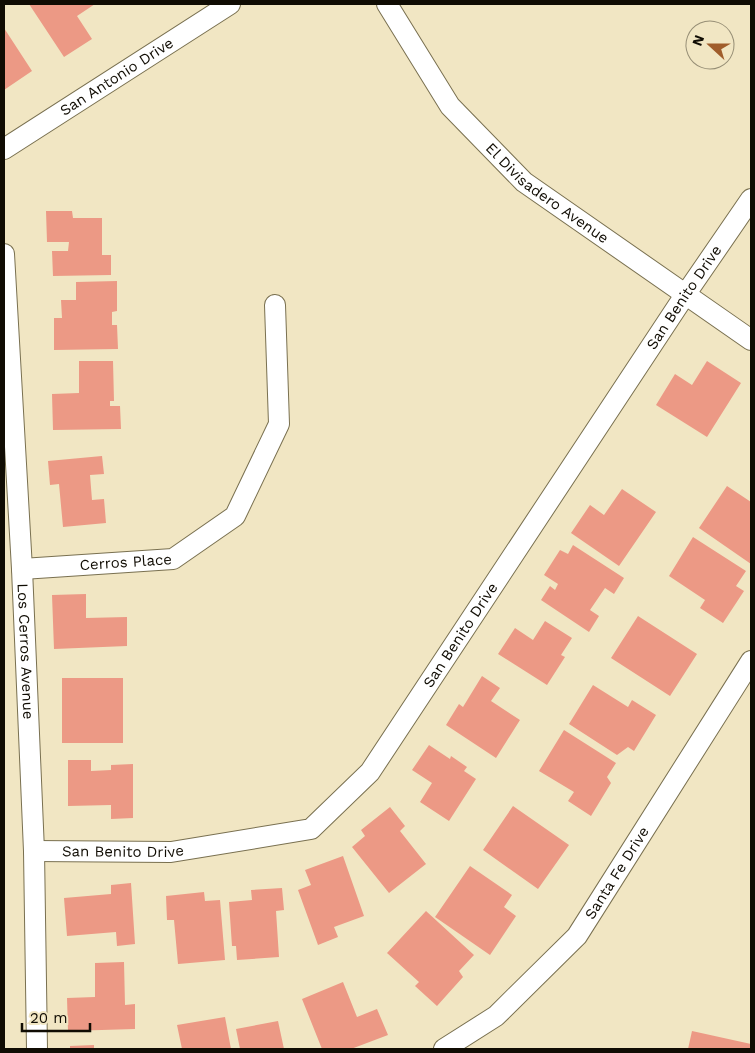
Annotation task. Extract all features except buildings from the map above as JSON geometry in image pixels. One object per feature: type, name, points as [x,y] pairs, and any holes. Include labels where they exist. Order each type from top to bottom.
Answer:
[{"type":"street","name":"San Antonio Drive","points":[[4,149],[230,4]]},
{"type":"street","name":"El Divisadero Avenue","points":[[387,4],[450,106],[524,182],[751,340]]},
{"type":"street","name":"San Benito Drive","points":[[34,851],[170,852],[311,828],[370,772],[685,295],[751,199]]},
{"type":"street","name":"Los Cerros Avenue","points":[[4,254],[22,569],[34,851],[37,1049]]},
{"type":"street","name":"Cerros Place","points":[[22,569],[173,559],[235,516],[278,424],[275,305]]},
{"type":"street","name":"Santa Fe Drive","points":[[444,1049],[496,1016],[577,936],[751,661]]}]
